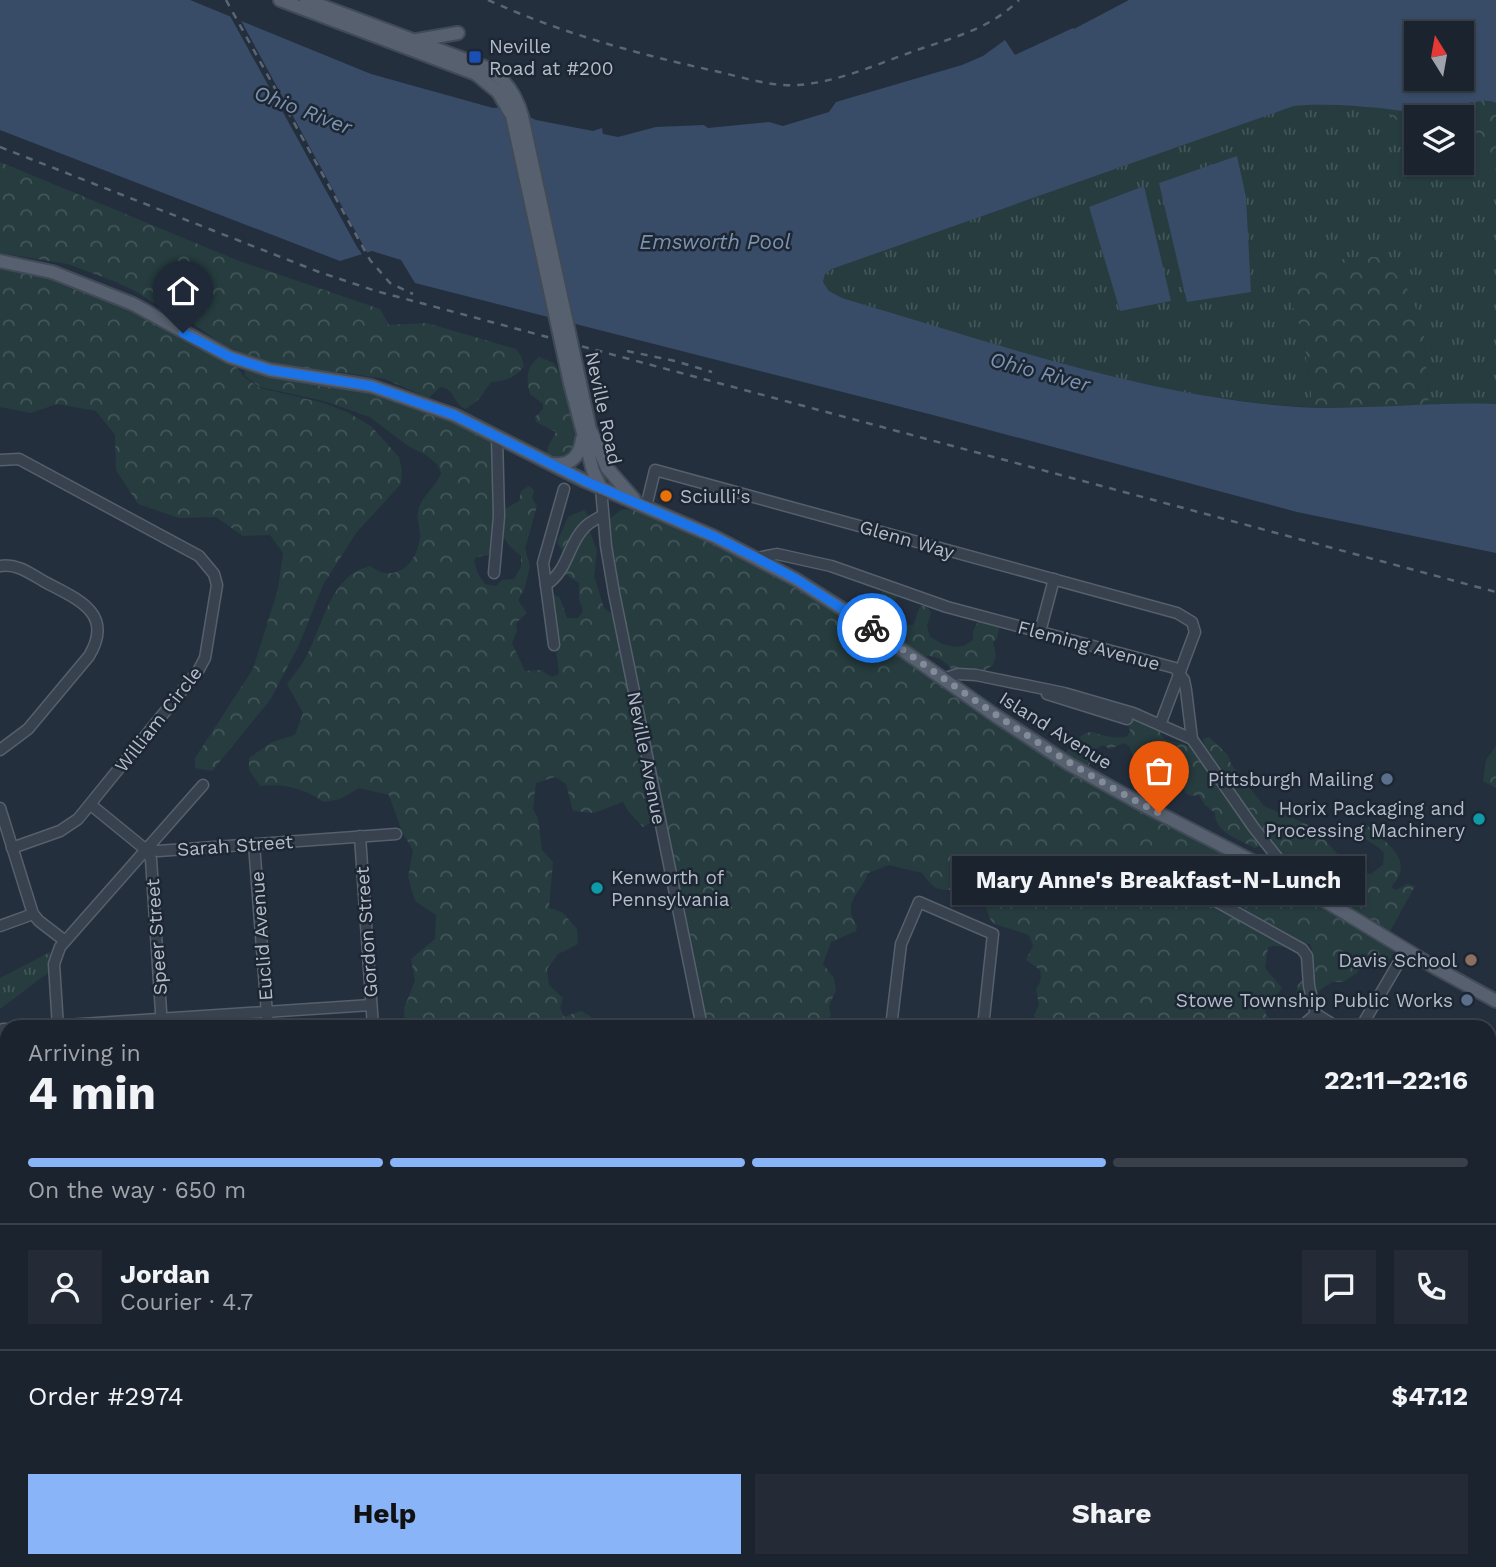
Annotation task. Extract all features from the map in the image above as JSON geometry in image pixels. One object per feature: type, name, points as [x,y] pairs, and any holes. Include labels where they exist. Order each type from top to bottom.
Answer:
[{"type":"main road","name":"Neville Road","points":[[280,0],[476,74],[498,92],[517,116]]},
{"type":"main road","name":"Neville Road","points":[[306,0],[416,40],[495,73],[511,89],[585,423],[593,471],[601,488]]},
{"type":"main road","points":[[416,40],[458,33]]},
{"type":"main road","name":"Island Avenue","points":[[0,261],[52,272],[133,304],[230,357],[270,370],[371,386],[454,415],[545,462],[757,558],[857,618],[1069,764],[1300,886],[1496,1001]]},
{"type":"main road","points":[[545,462],[562,464],[574,460],[581,447],[585,423]]},
{"type":"main road","points":[[585,423],[607,468],[642,505]]},
{"type":"street","points":[[494,573],[499,516],[497,436]]},
{"type":"street","name":"William Circle","points":[[0,460],[12,458],[26,463],[199,556],[214,573],[217,585],[202,665],[91,805],[70,825],[12,848]]},
{"type":"street","name":"Glenn Way","points":[[642,505],[655,470],[1161,608],[1186,617],[1192,622],[1195,632],[1179,671]]},
{"type":"street","name":"Neville Avenue","points":[[601,488],[606,547],[614,593],[701,1020]]},
{"type":"street","points":[[554,645],[544,555],[564,489]]},
{"type":"street","points":[[546,585],[562,569],[586,525],[603,515]]},
{"type":"street","name":"Fleming Avenue","points":[[757,558],[777,554],[831,566],[947,607],[1170,666],[1179,671],[1186,690],[1192,739],[1254,828],[1300,886]]},
{"type":"street","points":[[0,566],[19,568],[83,602],[92,611],[98,629],[89,656],[28,729],[0,750]]},
{"type":"street","points":[[1040,632],[1054,579]]},
{"type":"street","points":[[1160,725],[1179,671]]},
{"type":"street","points":[[943,678],[958,674],[976,675],[1064,693],[1133,713],[1192,739]]},
{"type":"street","points":[[1030,687],[1062,701],[1127,719]]},
{"type":"street","points":[[58,1020],[54,964],[56,955],[65,941],[203,785]]},
{"type":"street","points":[[91,805],[145,849]]},
{"type":"street","points":[[0,808],[33,914],[39,922],[65,941]]},
{"type":"street","name":"Sarah Street","points":[[145,849],[158,851],[396,834]]},
{"type":"street","name":"Gordon Street","points":[[360,836],[372,1020]]},
{"type":"street","name":"Euclid Avenue","points":[[254,844],[268,1020]]},
{"type":"street","name":"Speer Street","points":[[145,849],[151,859],[162,1020]]},
{"type":"street","points":[[1150,869],[1187,885],[1301,949],[1307,956],[1309,986],[1316,1014],[1326,1020]]},
{"type":"street","points":[[892,1020],[901,944],[919,902],[993,934],[984,1020]]},
{"type":"street","points":[[0,926],[33,914]]},
{"type":"street","points":[[1365,1020],[1406,950]]},
{"type":"street","points":[[191,1020],[371,1005]]},
{"type":"street","points":[[1309,1020],[1316,1014]]},
{"type":"green space","points":[[1480,99],[1496,103],[1496,169],[1474,154],[1474,105],[1464,105]]},
{"type":"green space","points":[[1310,104],[1383,108],[1404,126],[1404,175],[1474,175],[1474,154],[1496,169],[1496,404],[1429,405],[1423,324],[1287,289],[1303,335],[1313,407],[1193,394],[1075,368],[842,298],[829,291],[823,282],[825,274],[832,269],[1294,106]]},
{"type":"green space","points":[[1383,108],[1404,110],[1404,126]]},
{"type":"green space","points":[[0,162],[239,261],[380,309],[389,325],[427,323],[516,349],[524,366],[510,378],[491,382],[479,399],[466,409],[445,388],[440,387],[429,398],[385,379],[297,369],[254,359],[219,342],[175,311],[116,282],[68,264],[0,253]]},
{"type":"green space","points":[[1347,257],[1378,257],[1405,284],[1423,324],[1429,405],[1313,407],[1303,335],[1287,289]]},
{"type":"green space","points":[[0,264],[51,274],[132,306],[230,358],[244,377],[260,388],[324,403],[347,412],[371,426],[399,457],[401,484],[356,533],[323,585],[299,645],[270,700],[212,771],[195,768],[195,758],[253,669],[278,589],[283,553],[270,535],[243,536],[216,517],[179,518],[138,504],[116,470],[115,435],[96,411],[57,404],[31,413],[0,407]]},
{"type":"green space","points":[[539,357],[554,363],[566,386],[574,422],[575,443],[567,456],[557,458],[547,453],[556,432],[536,422],[535,417],[543,409],[543,404],[530,394],[528,378],[529,369]]},
{"type":"green space","points":[[244,366],[332,379],[484,431],[494,448],[492,463],[497,473],[496,547],[489,555],[476,557],[474,561],[485,584],[496,586],[502,580],[514,579],[521,567],[521,556],[504,537],[503,510],[519,501],[521,491],[529,486],[534,490],[532,498],[537,506],[525,549],[530,566],[524,590],[518,600],[527,613],[516,623],[517,631],[512,643],[525,671],[541,670],[552,677],[559,674],[550,592],[560,598],[567,618],[578,618],[583,611],[579,599],[579,583],[565,574],[566,557],[557,542],[568,517],[584,510],[588,515],[586,520],[597,551],[594,576],[604,608],[617,618],[657,819],[643,827],[623,802],[594,813],[573,811],[566,784],[555,777],[536,783],[533,809],[538,818],[542,850],[553,862],[549,908],[562,912],[577,929],[578,944],[558,954],[547,969],[549,985],[563,998],[560,1008],[564,1017],[581,1011],[592,1020],[405,1020],[404,1008],[415,981],[411,959],[435,939],[436,915],[415,901],[408,877],[413,850],[402,832],[389,795],[359,788],[340,799],[324,802],[293,788],[260,786],[249,770],[249,758],[272,742],[295,735],[303,713],[287,684],[306,657],[329,603],[356,571],[370,566],[387,573],[395,572],[409,564],[420,538],[420,505],[441,473],[437,464],[426,455],[408,446],[370,417],[324,401],[260,387],[245,376]]},
{"type":"green space","points":[[640,508],[713,539],[798,584],[987,715],[1251,863],[1245,869],[1241,881],[1242,887],[1249,895],[1264,899],[1276,876],[1389,943],[1394,953],[1387,964],[1381,965],[1374,955],[1369,955],[1357,973],[1343,982],[1332,982],[1310,997],[1305,1006],[1300,1006],[1296,1002],[1297,986],[1313,962],[1310,944],[1268,947],[1265,968],[1282,988],[1276,997],[1266,1002],[1265,1013],[1271,1020],[1036,1020],[1034,1015],[1039,1005],[1036,989],[1041,975],[1040,970],[1026,960],[1033,946],[1029,935],[995,924],[991,921],[985,905],[974,901],[961,890],[938,889],[922,873],[889,865],[868,873],[854,898],[851,911],[857,926],[856,931],[831,942],[823,964],[834,978],[836,990],[829,1006],[831,1016],[827,1020],[701,1020],[608,545],[608,520],[621,510]]},
{"type":"green space","points":[[887,587],[899,592],[893,612],[899,624],[913,625],[919,608],[927,606],[931,613],[927,626],[930,637],[947,645],[957,647],[973,640],[973,631],[979,619],[1001,621],[997,638],[993,642],[996,655],[993,665],[979,674],[954,672],[937,658],[915,657],[852,612],[858,604],[874,600]]},
{"type":"green space","points":[[1140,708],[1164,739],[1196,750],[1260,841],[1260,846],[1255,848],[1223,830],[1215,813],[1205,805],[1199,795],[1191,796],[1185,793],[1184,778],[1170,775],[1152,766],[1145,772],[1135,774],[1131,768],[1134,759],[1129,746],[1124,743],[1110,749],[1103,745],[1097,748],[1086,771],[1062,757],[1087,733],[1126,737],[1130,732],[1124,721],[1127,712]]},
{"type":"green space","points":[[1209,737],[1228,755],[1231,764],[1264,806],[1313,827],[1352,870],[1371,874],[1383,865],[1384,853],[1359,834],[1360,827],[1367,825],[1396,852],[1401,868],[1391,887],[1396,890],[1407,884],[1415,886],[1388,935],[1300,882],[1207,758],[1203,739]]},
{"type":"green space","points":[[1496,746],[1496,788],[1483,781],[1486,760]]},
{"type":"green space","points":[[50,952],[49,972],[0,1009],[0,978]]},
{"type":"water","name":"Emsworth Pool","points":[[0,0],[190,0],[371,74],[493,108],[508,107],[536,120],[593,131],[602,128],[603,134],[618,137],[656,127],[704,125],[708,128],[769,122],[783,126],[829,112],[836,102],[962,65],[983,56],[1005,40],[1015,55],[1074,29],[1129,0],[1496,0],[1496,103],[1482,101],[1463,105],[1404,105],[1404,111],[1337,105],[1294,106],[832,269],[825,274],[823,282],[829,291],[842,298],[1056,362],[1219,398],[1330,408],[1496,404],[1496,553],[1297,512],[933,415],[415,283],[401,260],[372,251],[340,261],[0,130]]},
{"type":"water","points":[[1237,156],[1246,197],[1251,292],[1187,302],[1159,183]]},
{"type":"water","points":[[1144,186],[1171,301],[1120,311],[1089,207]]},
{"type":"pier","points":[[229,14],[238,15],[369,256],[364,257],[357,247]]},
{"type":"railway","points":[[226,0],[370,260],[390,283],[413,294]]},
{"type":"railway","points":[[488,0],[543,23],[628,50],[756,81],[788,85],[845,76],[960,35],[997,17],[1019,0]]},
{"type":"railway","points":[[0,147],[319,272],[376,291],[1496,592]]},
{"type":"railway","points":[[627,351],[712,372]]},
{"type":"way so far","points":[[872,628],[1069,764],[1159,813]]},
{"type":"place","name":"Neville Road at #200","points":[[475,57]]},
{"type":"place","name":"Sciulli's","points":[[666,496]]},
{"type":"place","name":"Pittsburgh Mailing","points":[[1387,779]]},
{"type":"place","name":"Mary Anne's Breakfast-N-Lunch","points":[[1159,813]]},
{"type":"place","name":"Horix Packaging and Processing Machinery","points":[[1479,819]]},
{"type":"place","name":"Kenworth of Pennsylvania","points":[[597,888]]},
{"type":"place","name":"Davis School","points":[[1471,960]]},
{"type":"place","name":"Stowe Township Public Works","points":[[1467,1000]]},
{"type":"route","points":[[183,333],[230,357],[270,370],[371,386],[454,415],[585,481],[757,558],[796,579],[872,628]]},
{"type":"water label","name":"Ohio River","points":[[303,110]]},
{"type":"water label","name":"Ohio River","points":[[1040,372]]}]
